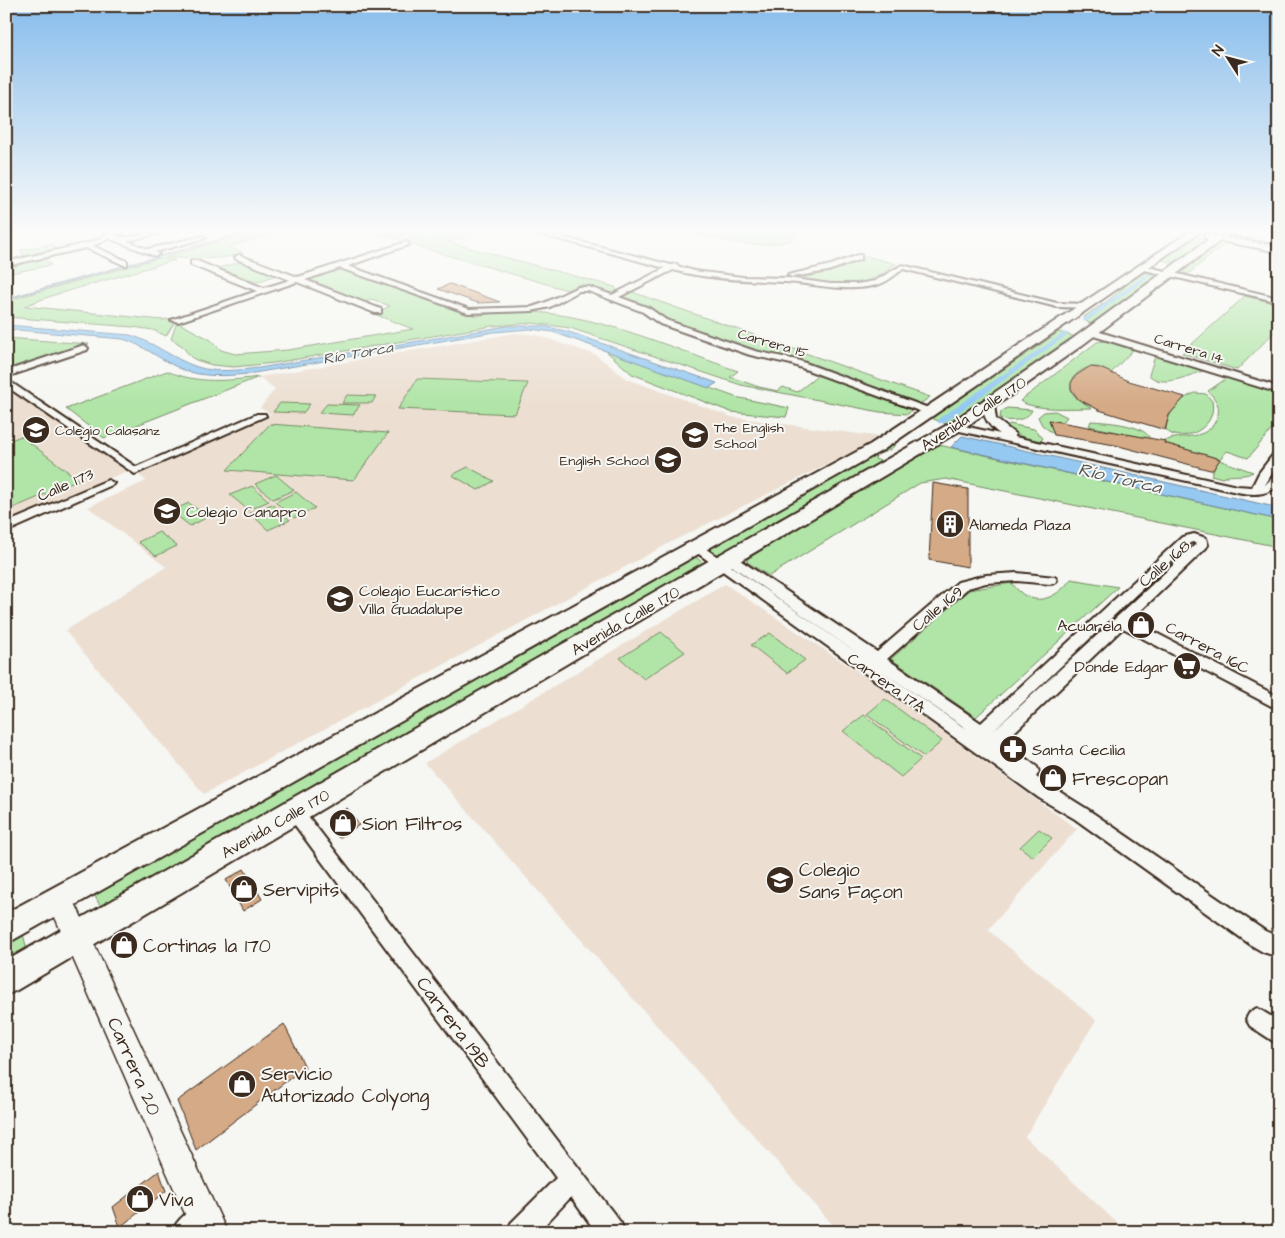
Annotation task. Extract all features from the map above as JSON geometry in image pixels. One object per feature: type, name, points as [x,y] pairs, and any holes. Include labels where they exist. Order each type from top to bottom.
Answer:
[{"type":"main road","name":"Avenida Calle 170","points":[[6,929],[877,447],[1108,290]]},
{"type":"main road","points":[[1093,330],[1081,327],[1078,320],[1108,290]]},
{"type":"main road","name":"Avenida Calle 170","points":[[6,979],[955,427],[989,405],[1146,290]]},
{"type":"main road","name":"Carrera 20","points":[[60,899],[199,1227]]},
{"type":"street","points":[[175,320],[262,290]]},
{"type":"street","points":[[324,290],[378,311]]},
{"type":"street","name":"Carrera 15","points":[[408,290],[468,311],[539,307],[579,290]]},
{"type":"street","name":"Carrera 15","points":[[589,290],[646,310],[664,322],[753,353],[794,362],[930,412]]},
{"type":"street","points":[[611,296],[623,290]]},
{"type":"street","points":[[995,290],[1057,305],[1086,306]]},
{"type":"street","points":[[1233,290],[1279,300]]},
{"type":"street","points":[[1057,305],[1068,311],[1071,316]]},
{"type":"street","name":"Carrera 14","points":[[1093,330],[1279,386]]},
{"type":"street","name":"Carrera 14","points":[[1093,330],[1279,390]]},
{"type":"street","points":[[6,374],[84,348]]},
{"type":"street","points":[[6,382],[135,471],[261,416]]},
{"type":"street","points":[[989,405],[988,413],[996,426],[1011,436],[1032,445]]},
{"type":"street","points":[[955,427],[1237,489],[1256,491],[1270,488],[1279,477]]},
{"type":"street","points":[[1256,491],[1265,473],[1279,454]]},
{"type":"street","name":"Calle 173","points":[[6,528],[108,483]]},
{"type":"street","name":"Calle 168","points":[[1194,538],[1202,541],[1202,546],[1122,621],[982,742],[1186,540],[1194,538]]},
{"type":"street","name":"Carrera 17A","points":[[695,547],[725,562],[872,664],[967,721],[982,742],[1045,794],[1082,814],[1258,938],[1270,945],[1279,947]]},
{"type":"street","name":"Calle 169","points":[[872,664],[963,585],[986,578],[1017,577],[1050,580]]},
{"type":"street","name":"Carrera 16C","points":[[1122,621],[1279,704]]},
{"type":"street","name":"Carrera 19B","points":[[295,812],[612,1232]]},
{"type":"street","points":[[1257,1019],[1279,1034]]},
{"type":"street","points":[[520,1232],[572,1178]]},
{"type":"shaded area","name":"Colegio Eucarístico Villa Guadalupe","points":[[515,333],[537,335],[596,355],[627,379],[732,417],[882,437],[673,541],[204,794],[65,631],[166,567],[88,507],[146,481],[138,474],[271,414],[260,408],[275,389],[259,377]]},
{"type":"shaded area","name":"Colegio Calasanz","points":[[6,388],[127,471],[6,523]]},
{"type":"shaded area","name":"Colegio Sans Façon","points":[[725,584],[873,682],[1077,829],[988,930],[1096,1020],[1025,1137],[1127,1232],[839,1232],[425,763]]},
{"type":"green space","points":[[46,290],[72,290],[24,306],[167,319],[174,323],[166,336],[153,330],[133,327],[6,317],[6,301]]},
{"type":"green space","points":[[335,290],[402,290],[476,316],[509,312],[542,313],[575,318],[642,336],[738,371],[730,377],[759,387],[778,391],[783,387],[797,392],[820,374],[912,409],[908,414],[880,412],[741,385],[570,328],[532,323],[492,326],[274,363],[234,367],[212,365],[196,360],[181,345],[171,339],[177,322],[211,340],[221,350],[235,354],[288,350],[413,329],[374,314],[390,306],[372,299],[365,302]]},
{"type":"green space","points":[[599,290],[632,292],[930,397],[920,404],[797,358],[761,352],[670,321],[648,306]]},
{"type":"green space","points":[[1121,290],[1139,290],[1094,326],[1084,320],[1085,316]]},
{"type":"green space","points":[[1245,296],[1279,304],[1279,327],[1237,370],[1182,353]]},
{"type":"green space","points":[[1059,332],[1076,337],[951,426],[931,418]]},
{"type":"green space","points":[[6,338],[89,344],[6,371]]},
{"type":"green space","points":[[1106,341],[1133,350],[1111,373],[1099,367],[1092,367],[1086,368],[1073,378],[1071,388],[1073,394],[1092,408],[1044,408],[1020,401],[1097,342]]},
{"type":"green space","points":[[605,350],[735,397],[789,408],[786,417],[731,412],[632,374]]},
{"type":"green space","points":[[1155,356],[1203,371],[1176,380],[1161,381],[1149,375]]},
{"type":"green space","points":[[167,371],[201,380],[259,377],[104,438],[66,409]]},
{"type":"green space","points":[[1227,378],[1279,394],[1279,421],[1248,458],[1227,451],[1219,460],[1253,472],[1222,478],[1211,475],[1219,459],[1164,443],[1174,438],[1197,435],[1211,427],[1218,415],[1218,407],[1208,391]]},
{"type":"green space","points":[[417,379],[528,383],[515,414],[398,409]]},
{"type":"green space","points":[[1195,393],[1206,394],[1212,401],[1213,407],[1208,422],[1204,427],[1191,434],[1177,436],[1171,434],[1166,430],[1171,412],[1184,399]]},
{"type":"green space","points":[[347,395],[376,396],[372,403],[342,403]]},
{"type":"green space","points":[[280,403],[310,404],[303,413],[273,412]]},
{"type":"green space","points":[[327,404],[360,405],[353,415],[319,413]]},
{"type":"green space","points":[[1007,408],[1032,410],[1030,414],[1018,420],[1000,419],[1001,412]]},
{"type":"green space","points":[[1055,411],[1067,417],[1063,422],[1050,421],[1054,434],[1042,425],[1038,417],[1044,412]]},
{"type":"green space","points":[[1091,421],[1133,427],[1147,434],[1150,439],[1089,426]]},
{"type":"green space","points":[[270,424],[388,433],[354,480],[227,470]]},
{"type":"green space","points":[[1009,424],[1034,429],[1043,438],[1040,443],[1024,438],[1006,427]]},
{"type":"green space","points":[[21,436],[79,480],[6,511],[6,442]]},
{"type":"green space","points":[[898,440],[889,450],[876,454],[875,459],[883,462],[890,459],[889,457],[912,447],[719,558],[705,549]]},
{"type":"green space","points":[[939,445],[1279,520],[1279,547],[946,479],[920,483],[769,576],[747,562],[748,555]]},
{"type":"green space","points":[[468,467],[494,481],[478,490],[452,475]]},
{"type":"green space","points":[[276,475],[294,490],[273,499],[255,484]]},
{"type":"green space","points":[[252,486],[269,501],[248,510],[230,495]]},
{"type":"green space","points":[[296,492],[315,508],[294,518],[275,502]]},
{"type":"green space","points":[[189,503],[208,517],[190,526],[171,511]]},
{"type":"green space","points":[[272,504],[290,520],[268,530],[250,513]]},
{"type":"green space","points":[[159,532],[177,546],[156,556],[138,542]]},
{"type":"green space","points":[[693,555],[707,566],[105,916],[92,890]]},
{"type":"green space","points":[[1071,579],[1118,587],[976,717],[891,659],[969,590],[1012,583],[1027,596],[1034,599],[1042,599],[1058,593]]},
{"type":"green space","points":[[661,632],[685,652],[644,679],[620,658]]},
{"type":"green space","points":[[770,633],[805,660],[787,673],[751,645]]},
{"type":"green space","points":[[885,699],[942,741],[924,757],[867,714]]},
{"type":"green space","points":[[864,715],[921,759],[901,777],[843,731]]},
{"type":"green space","points":[[1039,829],[1052,838],[1033,857],[1020,847]]},
{"type":"green space","points":[[22,930],[29,958],[6,972],[6,938]]},
{"type":"water","name":"Río Torca","points":[[6,325],[130,335],[197,367],[228,371],[259,368],[507,326],[544,326],[569,332],[717,383],[709,388],[553,332],[530,329],[494,332],[248,374],[222,376],[204,375],[187,371],[123,339],[6,329]]},
{"type":"water","name":"Río Torca","points":[[962,436],[1279,508],[1279,520],[951,447]]},
{"type":"building","points":[[440,290],[466,290],[500,302],[478,303]]},
{"type":"building","points":[[1089,367],[1100,368],[1129,381],[1185,397],[1169,415],[1165,430],[1099,410],[1078,399],[1071,389],[1071,383],[1075,376]]},
{"type":"building","points":[[1049,420],[1165,441],[1164,443],[1220,459],[1213,470],[1210,470],[1115,445],[1054,435]]},
{"type":"building","name":"Alameda Plaza","points":[[933,483],[968,489],[968,567],[929,560]]},
{"type":"building","name":"Sion Filtros","points":[[347,808],[359,825],[339,838],[327,821]]},
{"type":"building","name":"Servipits","points":[[244,869],[262,899],[243,911],[226,880]]},
{"type":"building","name":"Servicio Autorizado Colyong","points":[[284,1024],[305,1067],[196,1150],[177,1101]]},
{"type":"building","name":"Viva","points":[[159,1171],[166,1191],[120,1227],[113,1207]]},
{"type":"waterway","points":[[6,299],[39,290]]},
{"type":"waterway","points":[[1085,320],[1128,290]]},
{"type":"waterway","points":[[941,421],[1065,334]]},
{"type":"place","name":"Colegio Calasanz","points":[[36,430]]},
{"type":"place","name":"The English School","points":[[695,435]]},
{"type":"place","name":"English School","points":[[668,460]]},
{"type":"place","name":"Colegio Canapro","points":[[167,511]]},
{"type":"place","name":"Alameda Plaza","points":[[950,524]]},
{"type":"place","name":"Colegio Eucarístico Villa Guadalupe","points":[[340,599]]},
{"type":"place","name":"Acuarela","points":[[1141,625]]},
{"type":"place","name":"Donde Edgar","points":[[1187,666]]},
{"type":"place","name":"Santa Cecilia","points":[[1013,749]]},
{"type":"place","name":"Frescopan","points":[[1053,778]]},
{"type":"place","name":"Sion Filtros","points":[[343,823]]},
{"type":"place","name":"Colegio Sans Façon","points":[[780,880]]},
{"type":"place","name":"Servipits","points":[[244,889]]},
{"type":"place","name":"Cortinas la 170","points":[[124,945]]},
{"type":"place","name":"Servicio Autorizado Colyong","points":[[242,1084]]},
{"type":"place","name":"Viva","points":[[140,1199]]}]
